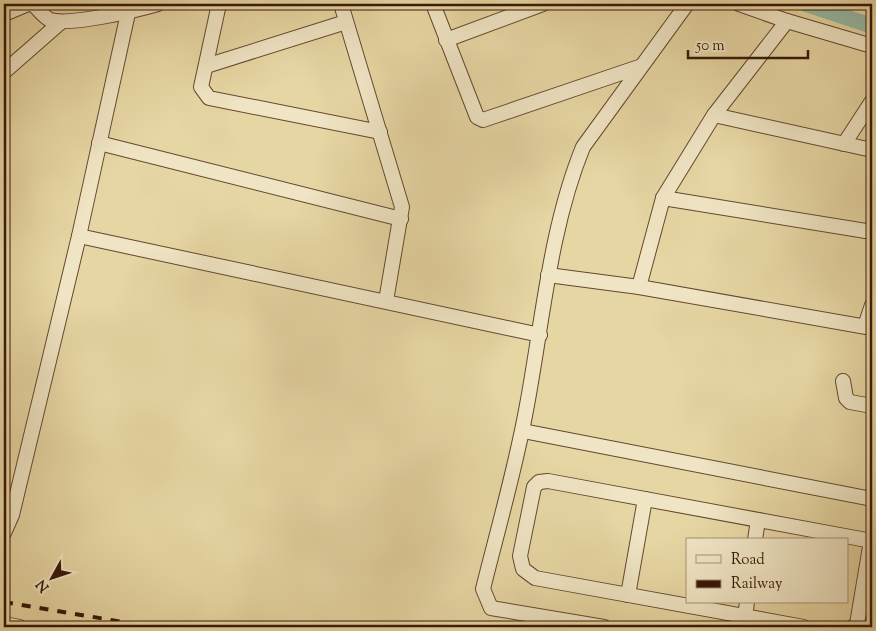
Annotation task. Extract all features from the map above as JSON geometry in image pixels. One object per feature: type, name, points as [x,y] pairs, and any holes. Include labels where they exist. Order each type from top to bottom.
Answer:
[{"type":"street","points":[[4,14],[28,4]]},
{"type":"street","points":[[33,4],[49,19],[61,22],[158,4]]},
{"type":"street","points":[[219,4],[201,87],[209,98],[380,132]]},
{"type":"street","points":[[341,4],[400,198],[401,219],[386,301]]},
{"type":"street","points":[[433,4],[476,117],[483,120],[639,67]]},
{"type":"street","points":[[446,40],[543,4]]},
{"type":"street","points":[[604,627],[491,608],[486,600],[483,589],[523,432],[548,275],[568,189],[583,147],[639,67],[688,4]]},
{"type":"street","points":[[739,4],[786,22],[872,46]]},
{"type":"street","points":[[4,533],[12,515],[78,236],[129,8]]},
{"type":"street","points":[[4,72],[61,22]]},
{"type":"street","points":[[206,66],[346,22]]},
{"type":"street","points":[[638,287],[663,198],[714,115],[786,22]]},
{"type":"street","points":[[844,144],[872,101]]},
{"type":"street","points":[[714,115],[872,150]]},
{"type":"street","points":[[99,143],[401,219]]},
{"type":"street","points":[[663,198],[872,232]]},
{"type":"street","points":[[78,236],[540,334]]},
{"type":"street","points":[[548,275],[638,287],[868,327],[872,305]]},
{"type":"street","points":[[843,381],[846,398],[850,402],[872,406]]},
{"type":"street","points":[[523,432],[872,499]]},
{"type":"street","points":[[804,627],[534,578],[523,569],[520,556],[534,487],[539,482],[548,481],[872,541],[857,624],[854,627]]},
{"type":"street","points":[[628,596],[645,499]]},
{"type":"street","points":[[755,538],[758,520]]},
{"type":"street","points":[[745,617],[747,604]]},
{"type":"waterway","points":[[806,4],[872,26]]},
{"type":"railway","points":[[4,602],[153,627]]}]
